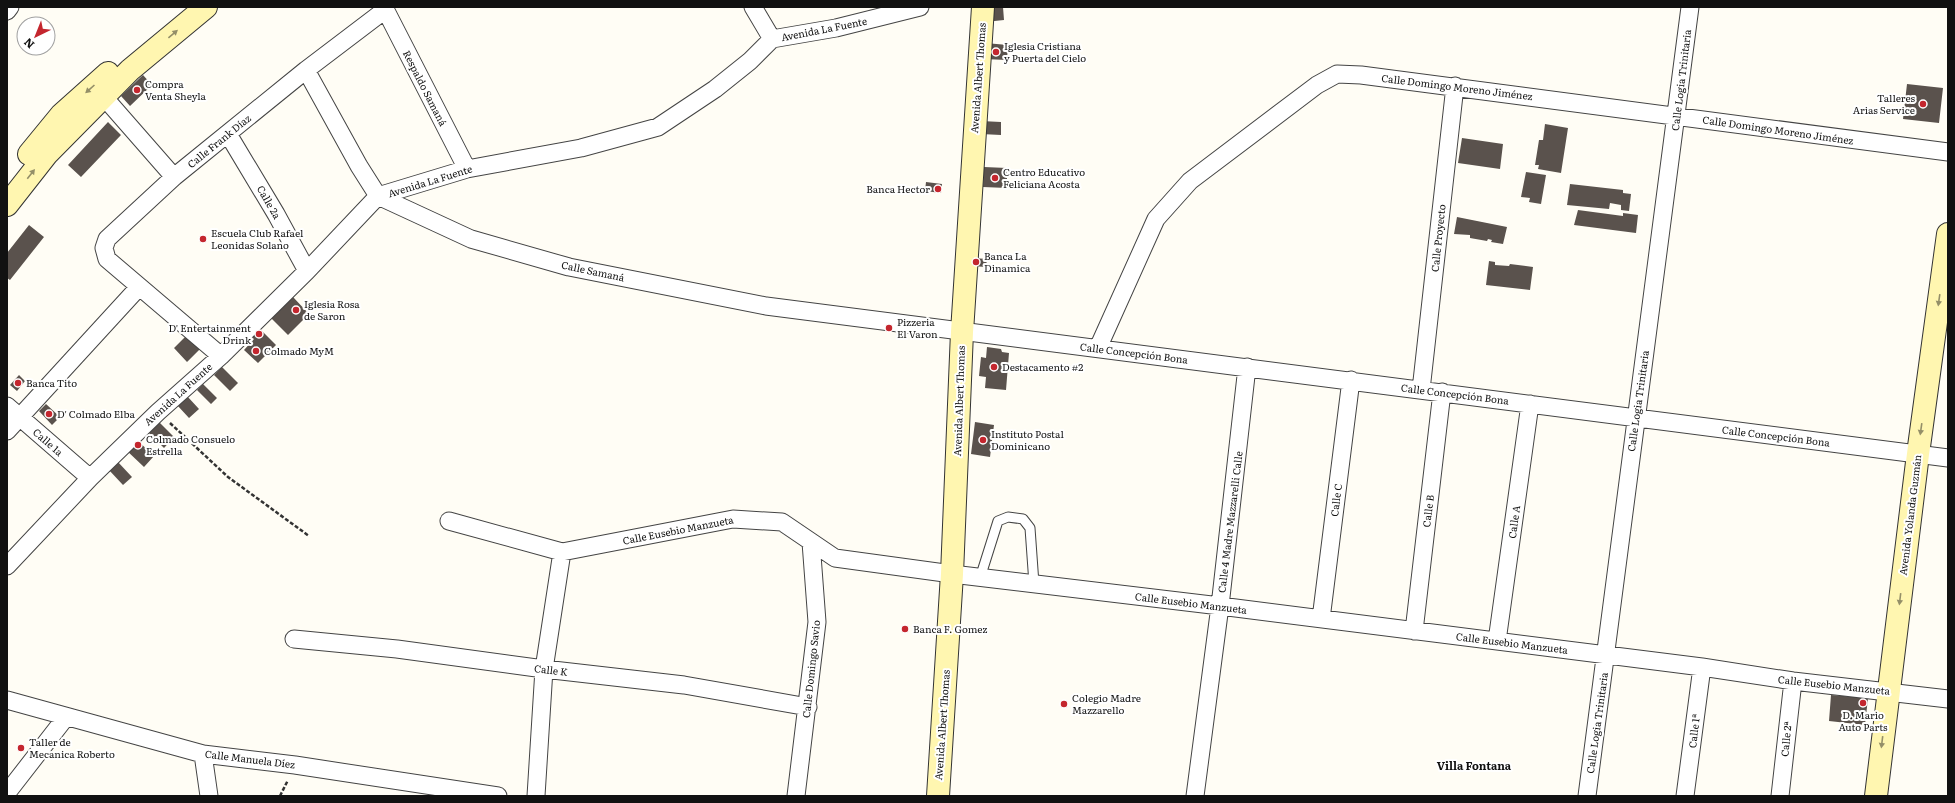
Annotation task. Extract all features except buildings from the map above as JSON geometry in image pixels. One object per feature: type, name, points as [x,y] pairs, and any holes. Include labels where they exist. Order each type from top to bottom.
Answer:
[{"type":"main road","points":[[7,181],[61,115],[182,7]]},
{"type":"main road","points":[[7,205],[47,154],[130,70],[206,7]]},
{"type":"main road","name":"Avenida Albert Thomas","points":[[938,796],[952,574],[962,332],[982,7]]},
{"type":"main road","name":"Avenida Yolanda Guzmán","points":[[1876,796],[1918,454],[1948,234]]},
{"type":"street","points":[[7,11],[10,7]]},
{"type":"street","points":[[753,7],[772,39]]},
{"type":"street","name":"Avenida La Fuente","points":[[7,566],[90,478],[158,412],[221,356],[307,271],[378,196],[467,169],[581,148],[658,127],[715,89],[750,61],[772,39],[836,28],[920,7]]},
{"type":"street","name":"Calle Logia Trinitaria","points":[[1587,796],[1677,116],[1690,7]]},
{"type":"street","name":"Calle Frank Díaz","points":[[221,356],[107,259],[104,248],[107,239],[174,177],[384,8]]},
{"type":"street","name":"Respaldo Samaná","points":[[384,8],[467,169]]},
{"type":"street","points":[[306,70],[359,166],[378,196]]},
{"type":"street","name":"Calle Domingo Moreno Jiménez","points":[[1098,348],[1156,219],[1190,181],[1317,85],[1337,74],[1361,75],[1455,86],[1948,152]]},
{"type":"street","name":"Calle Proyecto","points":[[1421,390],[1455,86]]},
{"type":"street","points":[[104,97],[174,177]]},
{"type":"street","name":"Calle 2a","points":[[228,134],[276,214],[307,271]]},
{"type":"street","name":"Calle Samaná","points":[[378,196],[471,239],[569,267],[766,306],[962,332]]},
{"type":"street","points":[[7,431],[13,412],[139,287]]},
{"type":"street","name":"Calle Concepción Bona","points":[[962,332],[1351,380],[1948,458]]},
{"type":"street","name":"Calle 4 Madre Mazzarelli Calle","points":[[1195,796],[1220,606],[1248,367]]},
{"type":"street","name":"Calle C","points":[[1321,619],[1351,380]]},
{"type":"street","name":"Calle B","points":[[1414,630],[1442,392]]},
{"type":"street","name":"Calle A","points":[[1497,641],[1530,404]]},
{"type":"street","name":"Calle 1a","points":[[13,412],[90,478]]},
{"type":"street","name":"Calle Eusebio Manzueta","points":[[450,521],[562,552],[733,518],[782,522],[836,558],[980,578],[1414,630],[1702,667],[1793,681],[1948,699]]},
{"type":"street","name":"Calle Domingo Savio","points":[[796,796],[818,622],[811,542]]},
{"type":"street","points":[[536,796],[544,669],[562,552]]},
{"type":"street","name":"Calle K","points":[[294,639],[397,649],[544,669],[684,685],[808,707]]},
{"type":"street","name":"Calle 1ª","points":[[1685,796],[1702,667]]},
{"type":"street","name":"Calle 2ª","points":[[1780,796],[1793,681]]},
{"type":"street","name":"Calle Manuela Díez","points":[[7,700],[203,754],[295,765],[498,796]]},
{"type":"street","points":[[7,793],[66,717]]},
{"type":"street","points":[[203,754],[209,796]]},
{"type":"lane","points":[[980,578],[998,521],[1008,517],[1024,519],[1030,528],[1034,584]]},
{"type":"path","points":[[158,412],[228,477],[309,536]]},
{"type":"place","name":"Iglesia Cristiana y Puerta del Cielo","points":[[996,52]]},
{"type":"place","name":"Compra Venta Sheyla","points":[[137,90]]},
{"type":"place","name":"Talleres Arias Service","points":[[1923,104]]},
{"type":"place","name":"Centro Educativo Feliciana Acosta","points":[[995,178]]},
{"type":"place","name":"Banca Hector","points":[[938,189]]},
{"type":"place","name":"Escuela Club Rafael Leonidas Solano","points":[[203,239]]},
{"type":"place","name":"Banca La Dinamica","points":[[976,262]]},
{"type":"place","name":"Iglesia Rosa de Saron","points":[[296,310]]},
{"type":"place","name":"Pizzeria El Varon","points":[[889,328]]},
{"type":"place","name":"D' Entertainment Drink","points":[[259,334]]},
{"type":"place","name":"Colmado MyM","points":[[256,351]]},
{"type":"place","name":"Destacamento #2","points":[[994,367]]},
{"type":"place","name":"Banca Tito","points":[[18,383]]},
{"type":"place","name":"D' Colmado Elba","points":[[49,414]]},
{"type":"place","name":"Instituto Postal Dominicano","points":[[983,440]]},
{"type":"place","name":"Colmado Consuelo Estrella","points":[[138,445]]},
{"type":"place","name":"Banca F. Gomez","points":[[905,629]]},
{"type":"place","name":"D. Mario Auto Parts","points":[[1863,703]]},
{"type":"place","name":"Colegio Madre Mazzarello","points":[[1064,704]]},
{"type":"place","name":"Taller de Mecanica Roberto","points":[[21,748]]},
{"type":"district","name":"Villa Fontana","points":[[1474,766]]}]
